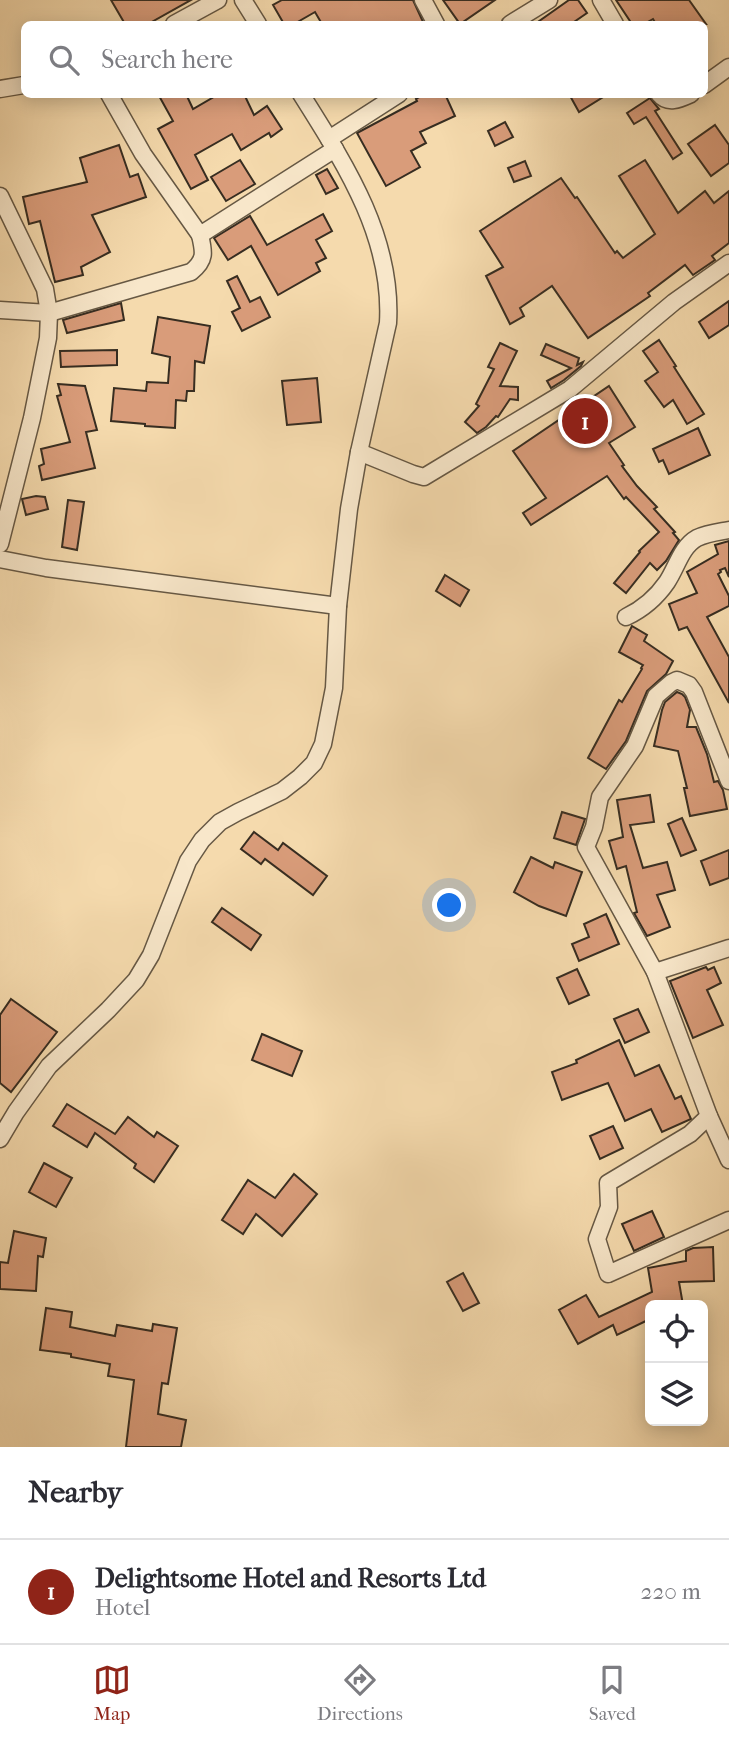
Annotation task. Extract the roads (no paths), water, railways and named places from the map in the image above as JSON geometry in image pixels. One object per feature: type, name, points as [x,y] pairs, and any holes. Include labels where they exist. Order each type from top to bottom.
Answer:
[{"type":"street","points":[[180,21],[218,0]]},
{"type":"street","points":[[243,0],[256,21]]},
{"type":"street","points":[[423,0],[434,21]]},
{"type":"street","points":[[515,21],[549,0]]},
{"type":"street","points":[[601,0],[613,21]]},
{"type":"street","points":[[708,83],[729,67]]},
{"type":"street","points":[[0,89],[21,86]]},
{"type":"street","points":[[0,310],[49,313],[191,272],[200,265],[204,251],[200,235],[143,154],[111,98]]},
{"type":"street","points":[[0,1139],[49,1066],[136,980],[150,955],[188,861],[202,841],[220,822],[282,791],[300,777],[314,763],[323,744],[334,688],[338,606],[349,509],[388,323],[389,307],[385,271],[374,227],[332,144],[303,98]]},
{"type":"street","points":[[200,235],[394,98]]},
{"type":"street","points":[[661,98],[675,101],[682,98]]},
{"type":"street","points":[[0,196],[46,289],[49,313],[48,338],[32,418],[0,544]]},
{"type":"street","points":[[359,452],[424,477],[570,388],[674,302],[729,264]]},
{"type":"street","points":[[626,617],[642,609],[656,596],[688,545],[697,538],[729,530]]},
{"type":"street","points":[[0,559],[46,568],[338,606]]},
{"type":"street","points":[[729,781],[694,692],[689,685],[677,680],[656,696],[635,746],[600,797],[594,827],[586,847],[655,972],[709,1116],[729,1160]]},
{"type":"street","points":[[655,972],[729,948]]},
{"type":"street","points":[[709,1116],[690,1134],[608,1183],[609,1207],[597,1239],[608,1274],[729,1220]]},
{"type":"place","name":"Delightsome Hotel and Resorts Ltd","points":[[585,421]]}]
